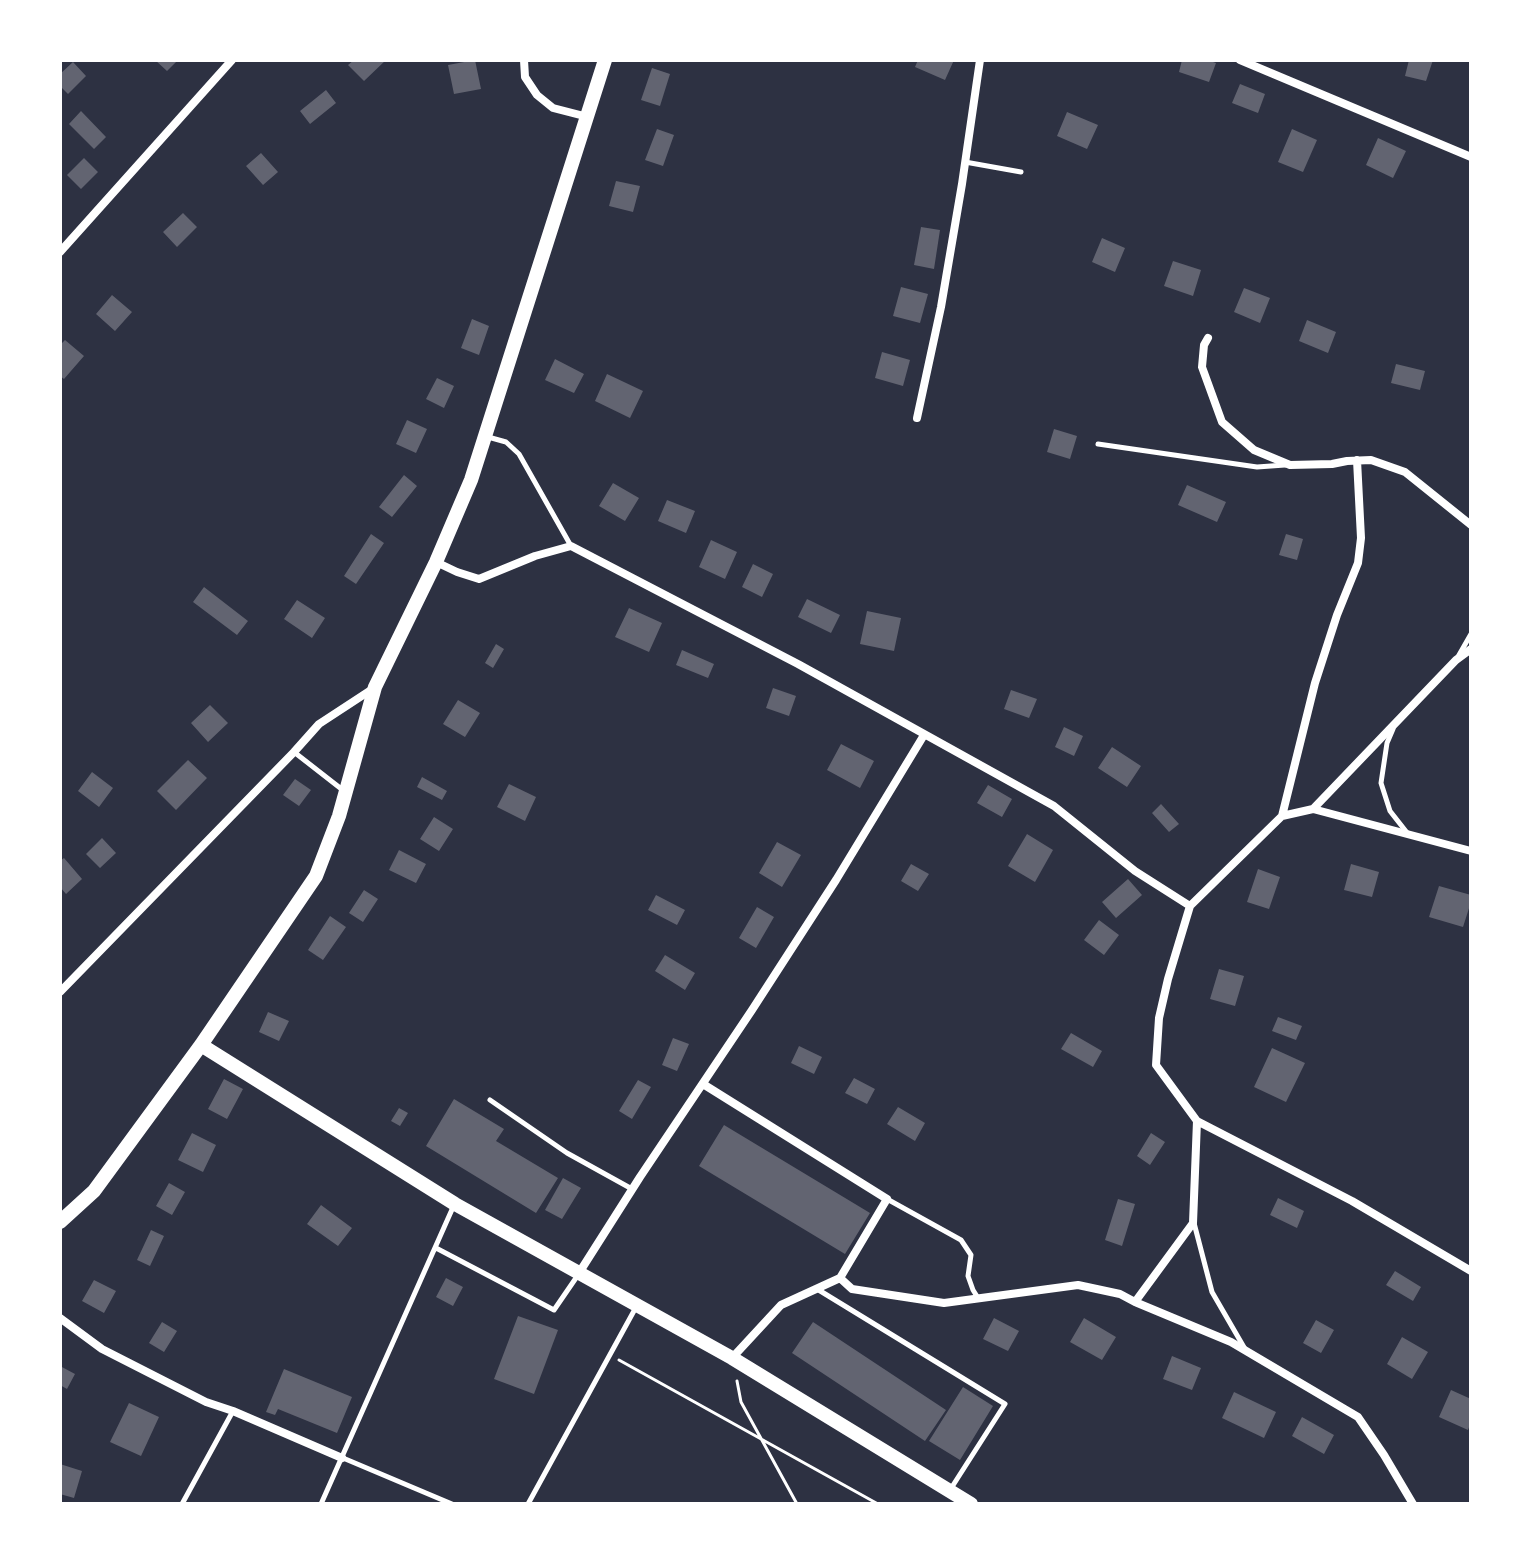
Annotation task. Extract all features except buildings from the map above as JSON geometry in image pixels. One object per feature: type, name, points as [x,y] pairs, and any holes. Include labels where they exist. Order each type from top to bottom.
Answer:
[{"type":"street","points":[[60,252],[232,60]]},
{"type":"street","points":[[524,60],[525,77],[537,95],[553,108],[588,117]]},
{"type":"street","points":[[60,1222],[94,1191],[201,1045],[316,876],[339,816],[375,687],[436,562],[487,437],[605,60]]},
{"type":"street","points":[[917,418],[941,307],[980,60]]},
{"type":"street","points":[[1240,60],[1471,157]]},
{"type":"street","points":[[1208,338],[1204,345],[1202,367],[1222,422],[1254,450],[1290,465],[1371,460],[1405,472],[1471,525]]},
{"type":"street","points":[[1282,816],[1315,683],[1358,563],[1361,538],[1357,460]]},
{"type":"street","points":[[436,562],[479,579],[535,556],[571,546],[798,664],[1054,806],[1135,871],[1190,906]]},
{"type":"street","points":[[1313,809],[1456,660],[1471,649]]},
{"type":"street","points":[[60,992],[319,724],[375,687]]},
{"type":"street","points":[[579,1274],[836,880],[924,735]]},
{"type":"street","points":[[1471,851],[1313,809],[1282,816],[1190,906],[1159,1018],[1156,1065],[1197,1121],[1352,1201],[1471,1271]]},
{"type":"street","points":[[201,1045],[455,1204],[732,1358],[971,1504]]},
{"type":"street","points":[[703,1084],[887,1199],[840,1278],[781,1305],[732,1358]]},
{"type":"street","points":[[1135,1302],[1193,1222],[1197,1121]]},
{"type":"street","points":[[840,1278],[852,1289],[944,1303],[1078,1285],[1120,1294],[1231,1342],[1358,1417],[1413,1504]]},
{"type":"street","points":[[60,1318],[102,1349],[206,1402],[342,1458]]},
{"type":"lane","points":[[965,162],[1021,172]]},
{"type":"lane","points":[[487,437],[506,442],[519,454],[571,546]]},
{"type":"lane","points":[[1098,444],[1257,467],[1290,465]]},
{"type":"lane","points":[[1456,660],[1471,634]]},
{"type":"lane","points":[[1395,724],[1387,743],[1381,783],[1390,811],[1408,834]]},
{"type":"lane","points":[[294,752],[346,792]]},
{"type":"lane","points":[[490,1100],[567,1153],[633,1189]]},
{"type":"lane","points":[[887,1199],[961,1240],[971,1255],[968,1276],[978,1298]]},
{"type":"lane","points":[[321,1504],[455,1204]]},
{"type":"lane","points":[[1193,1222],[1212,1292],[1246,1350]]},
{"type":"lane","points":[[436,1248],[554,1310],[579,1274]]},
{"type":"lane","points":[[816,1289],[1005,1404],[949,1491]]},
{"type":"lane","points":[[528,1504],[637,1306]]},
{"type":"lane","points":[[182,1504],[233,1411]]},
{"type":"lane","points":[[342,1458],[452,1504]]},
{"type":"path","points":[[610,1355],[878,1504]]},
{"type":"path","points":[[732,1358],[741,1402],[797,1504]]}]
